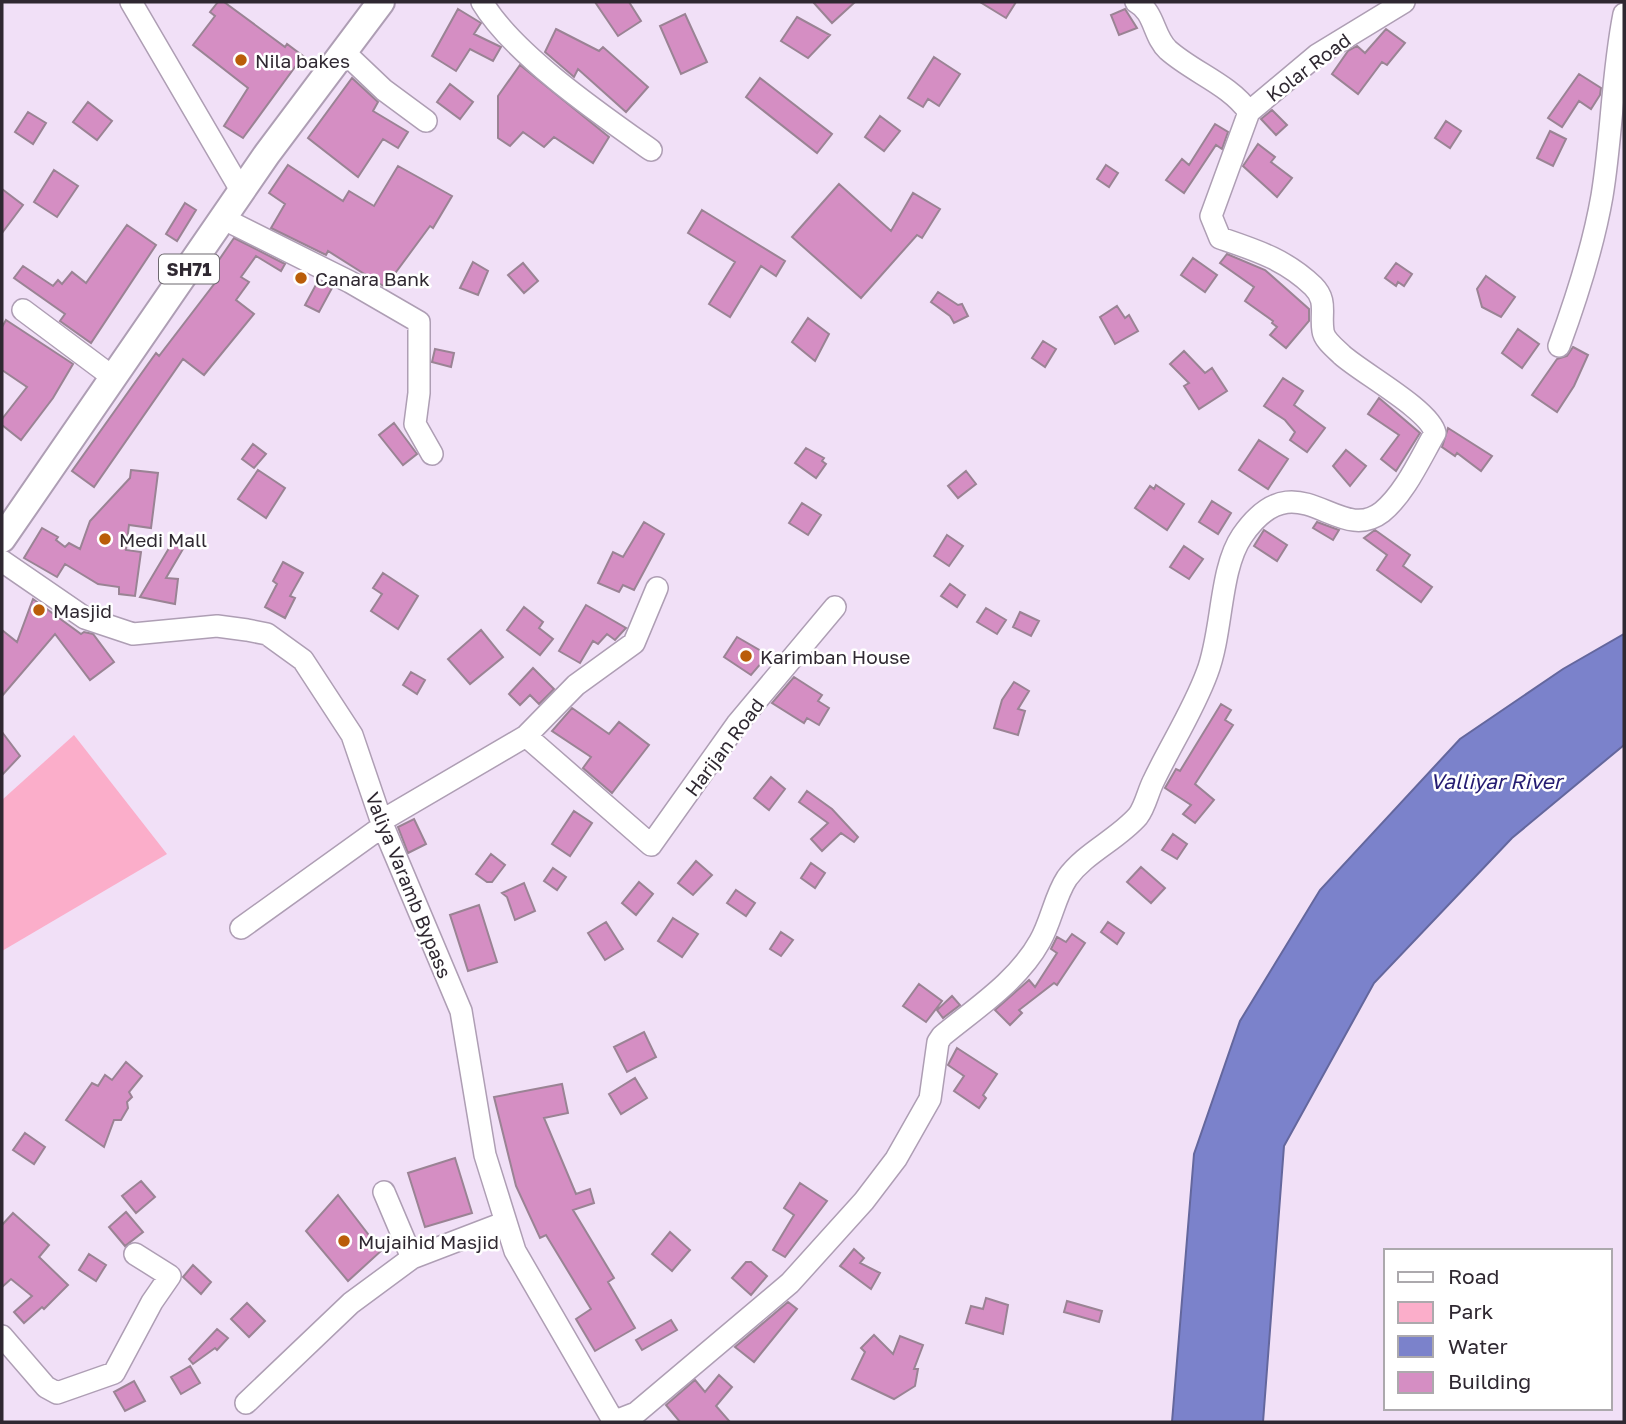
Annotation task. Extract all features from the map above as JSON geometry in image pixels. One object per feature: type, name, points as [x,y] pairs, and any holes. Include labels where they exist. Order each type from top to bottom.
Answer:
[{"type":"main road","name":"SH71","points":[[2,539],[242,192],[381,2]]},
{"type":"street","points":[[131,2],[242,192]]},
{"type":"street","points":[[482,2],[494,22],[586,104],[651,150]]},
{"type":"street","points":[[614,1422],[636,1413],[790,1283],[897,1160],[930,1099],[937,1048],[942,1036],[1014,976],[1039,943],[1067,879],[1089,855],[1110,844],[1140,814],[1207,674],[1220,630],[1224,585],[1240,539],[1256,518],[1272,505],[1282,502],[1324,510],[1355,521],[1380,513],[1403,485],[1435,433],[1433,425],[1343,356],[1329,342],[1323,333],[1324,303],[1314,287],[1271,256],[1252,246],[1220,238],[1210,216],[1249,112],[1237,96],[1167,49],[1144,6],[1136,2]]},
{"type":"street","name":"Kolar Road","points":[[1249,112],[1317,55],[1404,2]]},
{"type":"street","points":[[1559,346],[1575,303],[1599,209],[1624,14]]},
{"type":"street","points":[[344,52],[384,90],[426,121]]},
{"type":"street","points":[[224,219],[350,282],[419,322],[419,393],[415,424],[432,454]]},
{"type":"street","points":[[23,310],[114,378]]},
{"type":"street","name":"Valiya Varamb Bypass","points":[[2,561],[85,618],[133,634],[218,626],[267,634],[303,660],[352,735],[382,823],[461,1011],[485,1155],[515,1251],[614,1422]]},
{"type":"street","points":[[241,928],[382,823],[526,736],[576,685],[634,643],[657,588]]},
{"type":"street","name":"Harijan Road","points":[[526,736],[651,845],[737,724],[835,607]]},
{"type":"street","points":[[384,1192],[412,1258]]},
{"type":"street","points":[[246,1403],[351,1303],[412,1258],[506,1222]]},
{"type":"street","points":[[2,1336],[46,1387],[57,1393],[114,1373],[152,1302],[170,1276],[135,1254]]},
{"type":"green space","points":[[74,735],[167,854],[2,951],[2,800]]},
{"type":"water","name":"Valliyar River","points":[[1624,634],[1624,745],[1512,838],[1374,983],[1284,1146],[1263,1422],[1172,1422],[1194,1154],[1240,1021],[1320,890],[1460,739],[1563,669]]},
{"type":"building","points":[[218,2],[224,2],[285,47],[287,44],[303,56],[243,138],[224,126],[248,88],[193,45],[215,16],[210,12]]},
{"type":"building","points":[[595,2],[629,2],[641,21],[618,36]]},
{"type":"building","points":[[813,2],[855,2],[832,23]]},
{"type":"building","points":[[980,2],[1016,2],[1006,18]]},
{"type":"building","points":[[458,9],[481,23],[474,34],[501,47],[493,61],[470,49],[456,71],[432,56]]},
{"type":"building","points":[[1125,9],[1137,28],[1119,35],[1111,15]]},
{"type":"building","points":[[685,14],[707,62],[681,74],[660,26]]},
{"type":"building","points":[[797,17],[830,35],[808,58],[781,41]]},
{"type":"building","points":[[556,29],[599,51],[603,47],[648,87],[626,112],[578,69],[574,77],[545,52]]},
{"type":"building","points":[[1386,29],[1405,43],[1387,65],[1382,62],[1358,94],[1332,74],[1348,51],[1357,46],[1365,53]]},
{"type":"building","points":[[934,57],[960,74],[939,106],[928,99],[923,107],[908,98]]},
{"type":"building","points":[[520,65],[609,137],[593,163],[554,137],[544,147],[523,132],[510,146],[498,138],[498,96]]},
{"type":"building","points":[[1579,74],[1601,88],[1600,95],[1591,109],[1579,101],[1562,127],[1548,118]]},
{"type":"building","points":[[352,78],[378,102],[373,111],[408,132],[398,148],[383,139],[358,177],[308,138]]},
{"type":"building","points":[[760,78],[832,134],[817,153],[746,97]]},
{"type":"building","points":[[450,84],[473,102],[460,119],[437,102]]},
{"type":"building","points":[[88,102],[112,121],[97,140],[73,122]]},
{"type":"building","points":[[1272,110],[1287,125],[1276,135],[1261,119]]},
{"type":"building","points":[[28,112],[46,123],[33,144],[15,132]]},
{"type":"building","points":[[880,116],[900,131],[884,151],[865,137]]},
{"type":"building","points":[[1446,121],[1461,131],[1450,148],[1435,138]]},
{"type":"building","points":[[1215,124],[1228,132],[1222,149],[1216,145],[1184,193],[1166,180],[1182,159],[1189,165]]},
{"type":"building","points":[[1550,131],[1566,139],[1553,166],[1537,158]]},
{"type":"building","points":[[1258,144],[1275,157],[1271,162],[1292,178],[1277,197],[1243,166]]},
{"type":"building","points":[[288,165],[343,201],[349,191],[374,206],[398,166],[452,196],[433,228],[430,226],[385,287],[328,251],[326,255],[271,228],[285,204],[269,193]]},
{"type":"building","points":[[1106,165],[1118,173],[1109,187],[1097,179]]},
{"type":"building","points":[[54,170],[78,186],[57,217],[34,202]]},
{"type":"building","points":[[839,184],[891,231],[913,193],[940,209],[922,238],[917,235],[861,298],[792,237]]},
{"type":"building","points":[[2,189],[23,205],[2,233]]},
{"type":"building","points":[[185,203],[196,210],[177,241],[166,234]]},
{"type":"building","points":[[702,210],[785,261],[776,276],[761,266],[730,317],[709,304],[735,262],[688,233]]},
{"type":"building","points":[[127,225],[156,245],[91,343],[60,321],[65,314],[14,278],[23,266],[53,286],[58,280],[62,284],[72,272],[86,283]]},
{"type":"building","points":[[234,238],[285,264],[281,271],[256,256],[241,277],[249,282],[236,300],[254,314],[204,375],[183,359],[94,487],[72,471],[156,353],[159,356],[218,279],[210,273]]},
{"type":"building","points":[[1227,254],[1265,270],[1309,309],[1309,321],[1286,348],[1270,335],[1277,327],[1273,321],[1245,301],[1254,287],[1220,263]]},
{"type":"building","points":[[1193,258],[1217,275],[1205,292],[1181,275]]},
{"type":"building","points":[[473,262],[488,271],[478,295],[460,288]]},
{"type":"building","points":[[523,263],[538,281],[524,293],[508,275]]},
{"type":"building","points":[[1396,263],[1412,274],[1404,286],[1398,282],[1396,286],[1385,278]]},
{"type":"building","points":[[1486,276],[1515,297],[1501,317],[1482,307],[1477,289]]},
{"type":"building","points":[[318,281],[332,288],[319,312],[305,305]]},
{"type":"building","points":[[938,292],[958,305],[962,304],[968,316],[954,323],[950,316],[931,302]]},
{"type":"building","points":[[1117,306],[1125,318],[1129,315],[1138,331],[1115,344],[1100,317]]},
{"type":"building","points":[[808,318],[829,334],[815,361],[792,342]]},
{"type":"building","points":[[6,320],[73,364],[53,398],[21,440],[2,425],[2,419],[27,387],[2,370],[2,327]]},
{"type":"building","points":[[1518,329],[1539,344],[1522,368],[1502,353]]},
{"type":"building","points":[[1043,341],[1056,349],[1045,367],[1032,358]]},
{"type":"building","points":[[1573,347],[1588,355],[1574,386],[1557,412],[1532,395],[1557,359],[1567,356]]},
{"type":"building","points":[[435,349],[454,353],[451,367],[432,362]]},
{"type":"building","points":[[1184,351],[1205,373],[1212,368],[1227,391],[1199,409],[1184,386],[1189,383],[1170,364]]},
{"type":"building","points":[[1283,378],[1303,391],[1294,405],[1325,428],[1307,452],[1290,440],[1295,432],[1285,420],[1264,406]]},
{"type":"building","points":[[1379,398],[1420,433],[1396,471],[1381,459],[1399,435],[1368,414]]},
{"type":"building","points":[[394,423],[417,454],[403,465],[379,435]]},
{"type":"building","points":[[1448,428],[1492,456],[1481,471],[1457,453],[1455,456],[1442,447]]},
{"type":"building","points":[[1259,440],[1288,459],[1268,489],[1239,470]]},
{"type":"building","points":[[253,444],[266,454],[254,468],[242,459]]},
{"type":"building","points":[[806,448],[824,458],[822,461],[826,464],[816,478],[795,463]]},
{"type":"building","points":[[1346,450],[1366,466],[1350,486],[1333,466]]},
{"type":"building","name":"Medi Mall","points":[[131,470],[158,473],[151,528],[129,525],[126,550],[141,552],[135,596],[119,594],[119,587],[98,584],[65,564],[57,577],[24,558],[42,528],[58,537],[56,540],[65,547],[69,543],[80,549],[90,521],[130,478]]},
{"type":"building","points":[[258,470],[285,488],[266,518],[238,499]]},
{"type":"building","points":[[966,471],[976,484],[958,498],[948,486]]},
{"type":"building","points":[[1156,485],[1184,504],[1167,530],[1135,508],[1150,486],[1154,489]]},
{"type":"building","points":[[1212,501],[1231,513],[1218,534],[1199,522]]},
{"type":"building","points":[[802,503],[821,515],[808,535],[789,523]]},
{"type":"building","points":[[644,522],[664,534],[634,590],[623,585],[619,592],[598,583],[613,552],[623,557]]},
{"type":"building","points":[[1317,522],[1339,530],[1333,540],[1313,528]]},
{"type":"building","points":[[1264,530],[1287,545],[1277,561],[1254,546]]},
{"type":"building","points":[[1375,530],[1410,555],[1403,566],[1432,587],[1421,602],[1377,570],[1387,555],[1364,538]]},
{"type":"building","points":[[947,535],[963,546],[949,566],[934,556]]},
{"type":"building","points":[[172,543],[183,549],[166,578],[178,579],[175,604],[140,597]]},
{"type":"building","points":[[1184,546],[1203,559],[1189,579],[1170,567]]},
{"type":"building","points":[[283,562],[303,573],[290,596],[295,598],[285,618],[265,607],[277,584],[273,581]]},
{"type":"building","points":[[383,573],[418,596],[398,629],[371,611],[382,594],[373,588]]},
{"type":"building","points":[[950,584],[965,595],[957,607],[941,596]]},
{"type":"building","points":[[33,599],[81,634],[93,634],[114,662],[90,680],[55,634],[2,696],[2,630],[17,642]]},
{"type":"building","points":[[586,605],[626,628],[615,640],[607,634],[598,644],[593,641],[580,663],[559,651]]},
{"type":"building","points":[[524,607],[543,622],[539,628],[553,639],[540,655],[507,630]]},
{"type":"building","points":[[986,608],[1006,620],[997,634],[977,622]]},
{"type":"building","points":[[1020,612],[1039,621],[1031,636],[1013,627]]},
{"type":"building","points":[[481,630],[503,657],[470,684],[448,659]]},
{"type":"building","name":"Karimban House","points":[[737,637],[768,655],[751,675],[724,657]]},
{"type":"building","points":[[533,668],[554,689],[539,704],[530,695],[520,705],[509,694]]},
{"type":"building","points":[[411,672],[425,680],[417,694],[403,685]]},
{"type":"building","points":[[794,677],[822,695],[818,701],[829,708],[819,725],[807,718],[804,723],[772,703]]},
{"type":"building","points":[[1014,682],[1029,691],[1018,709],[1025,711],[1018,735],[994,728],[1002,700]]},
{"type":"building","points":[[1221,704],[1231,710],[1225,720],[1233,725],[1195,784],[1214,800],[1195,823],[1183,814],[1191,805],[1165,788],[1176,769],[1180,771]]},
{"type":"building","points":[[572,708],[609,734],[619,722],[649,745],[612,793],[583,768],[591,757],[552,731]]},
{"type":"building","points":[[2,732],[20,756],[2,775]]},
{"type":"building","points":[[771,777],[785,789],[769,810],[754,798]]},
{"type":"building","points":[[807,791],[832,809],[858,837],[854,842],[841,833],[822,851],[811,839],[828,823],[799,802]]},
{"type":"building","points":[[574,811],[592,823],[570,856],[552,844]]},
{"type":"building","points":[[414,819],[426,844],[408,853],[398,827]]},
{"type":"building","points":[[1173,834],[1187,844],[1177,859],[1162,850]]},
{"type":"building","points":[[491,854],[505,865],[492,882],[487,882],[476,874]]},
{"type":"building","points":[[696,861],[712,875],[693,895],[678,883]]},
{"type":"building","points":[[811,863],[825,873],[815,888],[801,878]]},
{"type":"building","points":[[1141,867],[1165,888],[1151,903],[1127,882]]},
{"type":"building","points":[[553,868],[566,877],[557,890],[544,881]]},
{"type":"building","points":[[639,882],[653,894],[636,915],[622,903]]},
{"type":"building","points":[[524,883],[535,911],[515,920],[507,897],[502,893]]},
{"type":"building","points":[[736,890],[755,903],[746,916],[727,903]]},
{"type":"building","points":[[479,905],[497,962],[468,971],[450,915]]},
{"type":"building","points":[[673,918],[698,934],[682,957],[658,941]]},
{"type":"building","points":[[606,922],[623,949],[605,960],[588,933]]},
{"type":"building","points":[[1108,922],[1124,933],[1117,944],[1101,932]]},
{"type":"building","points":[[781,932],[793,940],[781,956],[770,949]]},
{"type":"building","points":[[1072,934],[1085,943],[1057,985],[1054,983],[1019,1010],[1022,1013],[1010,1025],[995,1010],[1029,980],[1035,987],[1057,953],[1051,949],[1057,937],[1066,942]]},
{"type":"building","points":[[919,984],[942,1001],[926,1022],[903,1006]]},
{"type":"building","points":[[952,996],[960,1005],[943,1018],[937,1010]]},
{"type":"building","points":[[644,1032],[656,1057],[627,1072],[614,1047]]},
{"type":"building","points":[[957,1048],[997,1074],[983,1095],[986,1098],[979,1108],[954,1091],[964,1076],[948,1065]]},
{"type":"building","points":[[126,1062],[142,1076],[129,1092],[132,1097],[127,1102],[128,1108],[121,1120],[114,1120],[104,1147],[66,1120],[92,1083],[98,1086],[105,1075],[112,1080]]},
{"type":"building","points":[[635,1078],[647,1098],[621,1114],[609,1094]]},
{"type":"building","points":[[562,1084],[568,1113],[544,1118],[576,1194],[590,1189],[594,1203],[573,1210],[614,1278],[608,1282],[635,1328],[595,1351],[576,1319],[591,1309],[546,1235],[540,1238],[516,1186],[494,1097]]},
{"type":"building","points":[[25,1133],[45,1147],[34,1164],[13,1150]]},
{"type":"building","points":[[455,1158],[472,1213],[425,1227],[408,1173]]},
{"type":"building","points":[[141,1181],[155,1197],[136,1213],[122,1196]]},
{"type":"building","points":[[800,1183],[827,1201],[785,1257],[773,1250],[794,1215],[784,1208]]},
{"type":"building","name":"Mujaihid Masjid","points":[[338,1195],[381,1251],[348,1281],[306,1231]]},
{"type":"building","points":[[126,1212],[143,1232],[125,1246],[109,1227]]},
{"type":"building","points":[[13,1213],[49,1245],[39,1257],[68,1285],[44,1309],[42,1307],[24,1323],[14,1312],[32,1296],[11,1279],[2,1287],[2,1225]]},
{"type":"building","points":[[670,1232],[690,1250],[672,1271],[652,1254]]},
{"type":"building","points":[[854,1249],[864,1258],[860,1263],[880,1273],[871,1289],[840,1266]]},
{"type":"building","points":[[89,1254],[106,1265],[96,1281],[79,1270]]},
{"type":"building","points":[[746,1262],[751,1262],[767,1276],[751,1295],[732,1278]]},
{"type":"building","points":[[193,1265],[211,1282],[201,1294],[183,1277]]},
{"type":"building","points":[[986,1298],[1008,1305],[1003,1334],[966,1323],[971,1306],[983,1309]]},
{"type":"building","points":[[1067,1301],[1102,1311],[1099,1322],[1064,1312]]},
{"type":"building","points":[[788,1302],[797,1309],[754,1362],[735,1347]]},
{"type":"building","points":[[247,1303],[265,1321],[249,1337],[231,1319]]},
{"type":"building","points":[[671,1320],[677,1330],[642,1350],[636,1340]]},
{"type":"building","points":[[217,1329],[228,1338],[217,1350],[215,1348],[193,1364],[189,1359]]},
{"type":"building","points":[[874,1335],[893,1354],[900,1336],[923,1345],[914,1369],[918,1369],[915,1386],[894,1399],[852,1379],[865,1352],[861,1348]]},
{"type":"building","points":[[190,1366],[200,1383],[181,1394],[171,1377]]},
{"type":"building","points":[[719,1375],[732,1387],[716,1406],[730,1422],[680,1422],[666,1405],[695,1380],[705,1392]]},
{"type":"building","points":[[134,1381],[145,1401],[125,1411],[114,1392]]},
{"type":"place","name":"Nila bakes","points":[[241,60]]},
{"type":"place","name":"Canara Bank","points":[[301,278]]},
{"type":"place","name":"Medi Mall","points":[[105,539]]},
{"type":"place","name":"Masjid","points":[[39,610]]},
{"type":"place","name":"Karimban House","points":[[746,656]]},
{"type":"place","name":"Mujaihid Masjid","points":[[344,1241]]}]
